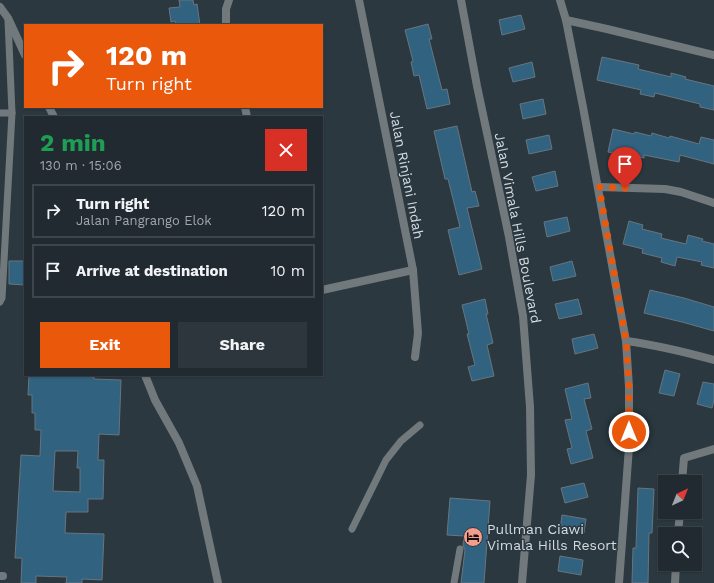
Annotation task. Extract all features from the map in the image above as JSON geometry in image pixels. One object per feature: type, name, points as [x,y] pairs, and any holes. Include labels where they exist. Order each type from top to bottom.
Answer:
[{"type":"street","points":[[226,24],[226,9],[229,0]]},
{"type":"street","name":"Jalan Rinjani Indah","points":[[359,0],[413,270],[418,334],[415,357]]},
{"type":"street","name":"Jalan Vimala Hills Boulevard","points":[[461,0],[477,86],[509,237],[523,316],[530,407],[531,475],[522,583]]},
{"type":"street","points":[[560,0],[566,20],[599,187],[626,341],[629,387],[629,447],[619,583]]},
{"type":"street","points":[[0,7],[8,18],[24,53]]},
{"type":"street","points":[[566,20],[714,55]]},
{"type":"street","points":[[599,187],[665,189],[681,192],[714,203]]},
{"type":"street","points":[[323,290],[413,270]]},
{"type":"street","points":[[626,341],[669,348],[714,360]]},
{"type":"street","points":[[145,376],[155,400],[179,443],[197,486],[218,583]]},
{"type":"street","points":[[683,475],[684,458],[714,449]]},
{"type":"street","points":[[675,583],[676,571]]},
{"type":"lane","points":[[0,302],[2,298],[12,113],[8,18]]},
{"type":"lane","points":[[0,113],[12,113]]},
{"type":"lane","points":[[352,529],[386,460],[401,441],[420,425]]},
{"type":"lane","points":[[454,583],[460,549]]},
{"type":"building","points":[[179,0],[193,0],[194,5],[197,4],[200,24],[176,24],[175,21],[171,22],[169,8],[180,7]]},
{"type":"building","points":[[521,15],[525,29],[502,35],[499,20]]},
{"type":"building","points":[[428,24],[432,39],[429,39],[442,90],[447,89],[450,104],[427,109],[419,75],[414,76],[411,62],[413,61],[405,30]]},
{"type":"building","points":[[602,57],[639,65],[638,69],[671,77],[671,73],[686,77],[685,79],[714,86],[714,110],[700,107],[700,104],[655,93],[654,97],[640,94],[641,90],[597,80]]},
{"type":"building","points":[[532,62],[535,77],[513,82],[509,68]]},
{"type":"building","points":[[543,99],[546,114],[523,119],[520,104]]},
{"type":"building","points":[[457,126],[472,192],[475,191],[479,206],[467,208],[482,269],[459,275],[448,230],[460,227],[448,179],[445,179],[434,131]]},
{"type":"building","points":[[613,129],[634,134],[635,132],[651,136],[652,133],[669,138],[670,136],[699,144],[701,137],[714,140],[714,164],[680,155],[679,162],[644,155],[644,158],[623,153],[622,155],[608,152]]},
{"type":"building","points":[[549,135],[552,149],[529,154],[526,140]]},
{"type":"building","points":[[555,171],[558,186],[536,191],[532,177]]},
{"type":"building","points":[[567,217],[570,231],[547,237],[544,222]]},
{"type":"building","points":[[629,221],[643,225],[642,229],[662,234],[661,238],[686,244],[688,235],[714,244],[714,268],[701,265],[702,262],[677,257],[675,266],[661,262],[662,258],[642,253],[643,249],[623,244]]},
{"type":"building","points":[[9,261],[24,261],[24,285],[9,284]]},
{"type":"building","points":[[572,261],[576,276],[553,281],[550,267]]},
{"type":"building","points":[[650,290],[714,307],[714,331],[644,313]]},
{"type":"building","points":[[485,299],[488,314],[486,314],[493,343],[487,345],[494,376],[472,381],[468,367],[475,365],[467,334],[469,334],[462,305]]},
{"type":"building","points":[[578,299],[582,314],[559,319],[555,304]]},
{"type":"building","points":[[594,334],[598,348],[575,354],[572,339]]},
{"type":"building","points":[[665,370],[680,374],[674,396],[659,393]]},
{"type":"building","points":[[29,376],[82,376],[94,377],[94,379],[121,380],[119,435],[99,434],[98,460],[104,460],[103,499],[88,499],[88,512],[66,512],[65,533],[104,534],[102,580],[82,579],[82,583],[66,583],[67,577],[36,576],[36,583],[21,583],[22,558],[15,558],[21,455],[40,456],[41,430],[35,430],[35,413],[32,413],[32,395],[28,395]],"holes":[[[55,451],[78,451],[77,468],[80,468],[80,492],[53,491]]]},
{"type":"building","points":[[703,382],[714,384],[714,400],[712,408],[697,404]]},
{"type":"building","points":[[588,383],[591,398],[584,399],[592,429],[586,431],[593,458],[571,464],[567,449],[572,448],[565,420],[572,419],[565,389]]},
{"type":"building","points":[[584,483],[588,497],[565,503],[561,488]]},
{"type":"building","points":[[638,488],[654,489],[652,533],[649,533],[648,583],[632,583],[633,548],[636,548]]},
{"type":"building","points":[[450,498],[490,501],[484,583],[461,583],[465,550],[463,545],[464,536],[447,535]]},
{"type":"building","points":[[562,515],[586,519],[584,533],[560,530]]},
{"type":"building","points":[[560,556],[583,560],[581,575],[558,571]]},
{"type":"place","name":"Pullman Ciawi Vimala Hills Resort","points":[[473,537]]},
{"type":"route","points":[[625,188],[599,187],[626,341],[629,387],[629,432]]}]
